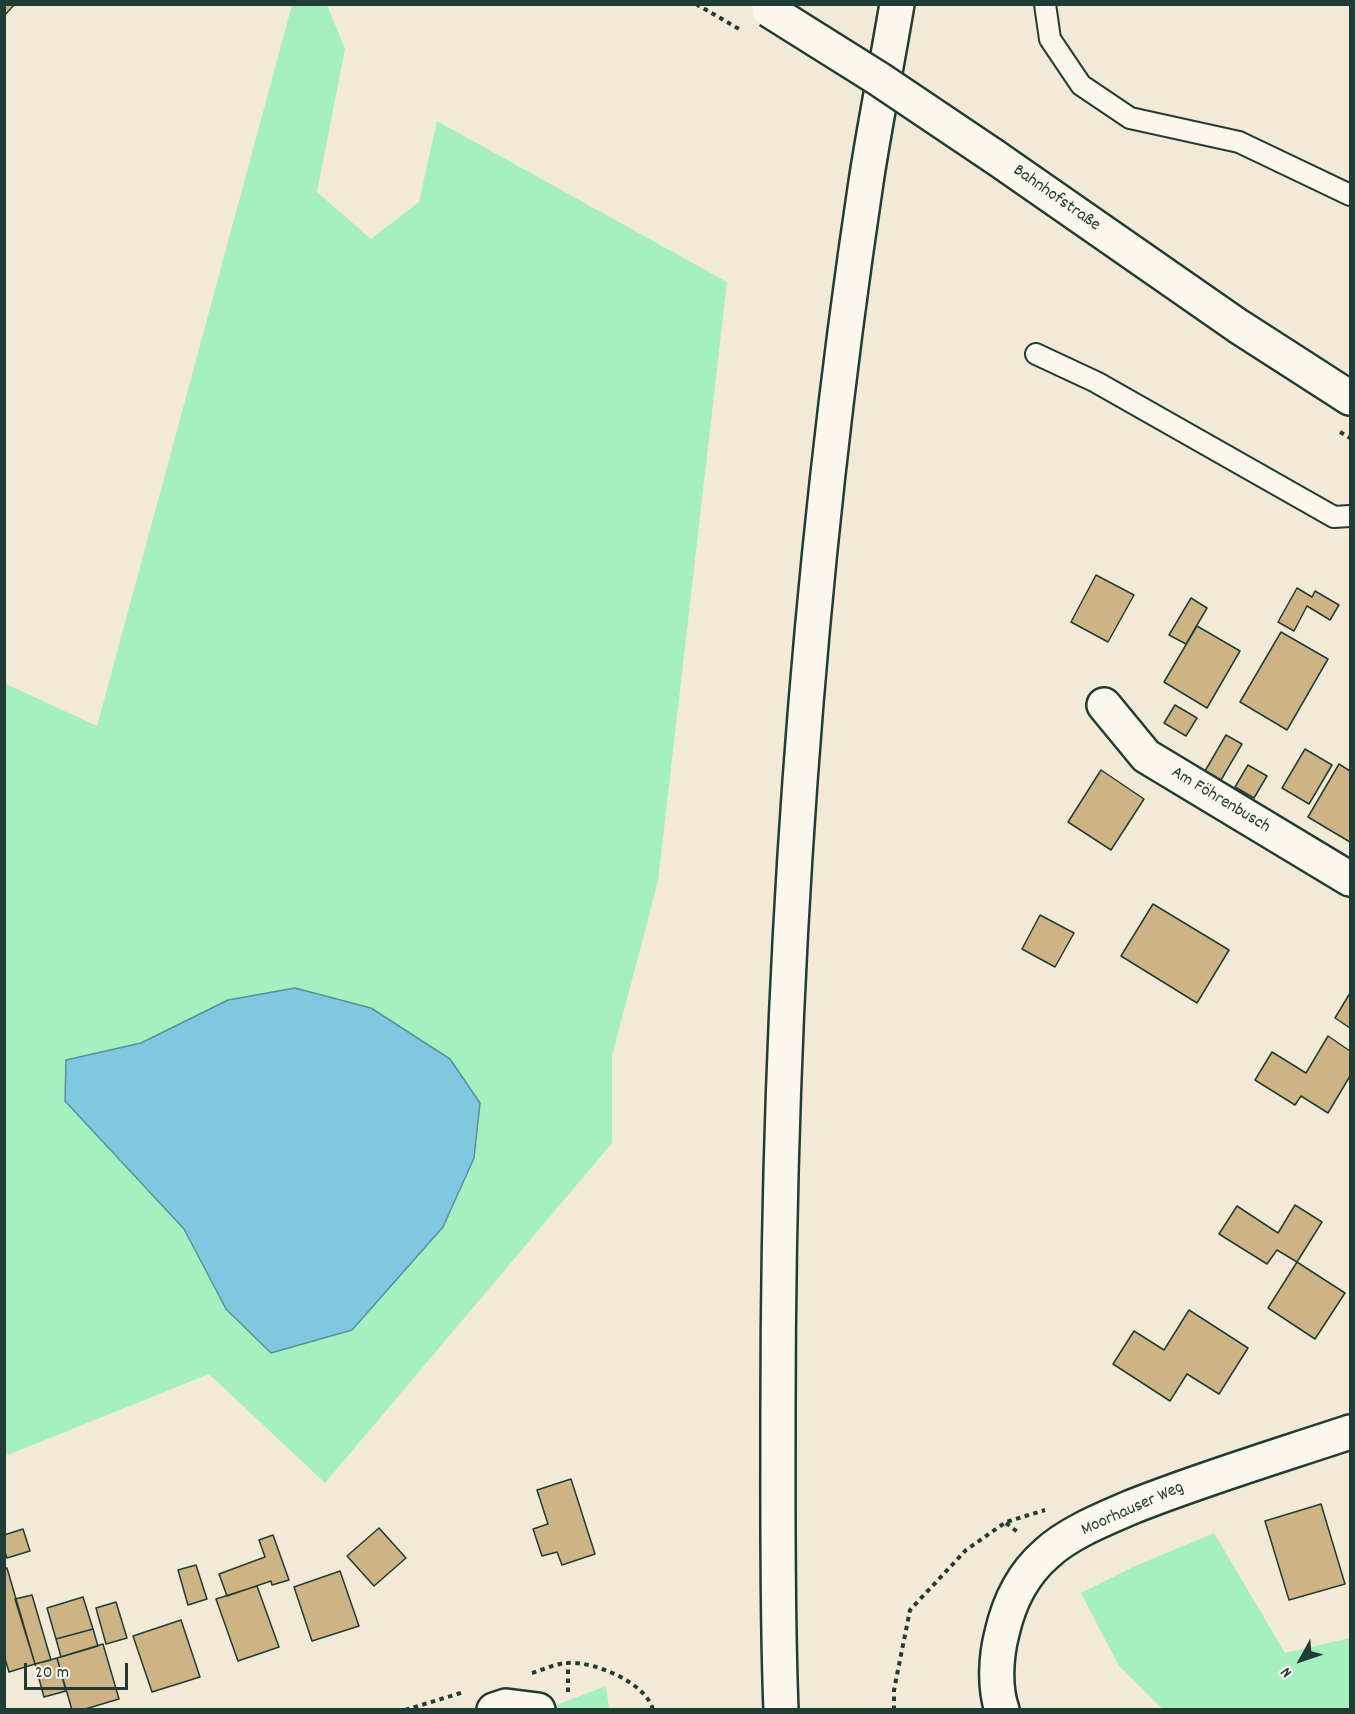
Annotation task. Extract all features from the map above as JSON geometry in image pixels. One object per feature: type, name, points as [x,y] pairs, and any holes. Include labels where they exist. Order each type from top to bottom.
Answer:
[{"type":"main road","points":[[781,1710],[778,1622],[778,1265],[785,1046],[798,805],[819,567],[840,373],[866,179],[897,4]]},
{"type":"main road","name":"Bahnhofstraße","points":[[757,15],[879,79],[1238,326],[1350,398]]},
{"type":"main road","name":"Am Föhrenbusch","points":[[1104,705],[1146,756],[1350,879]]},
{"type":"main road","name":"Moorhauser Weg","points":[[1002,1710],[997,1663],[998,1646],[1006,1614],[1021,1581],[1047,1553],[1093,1523],[1175,1490],[1350,1432]]},
{"type":"main road","points":[[494,1710],[506,1706],[553,1704]]},
{"type":"lane","points":[[1045,4],[1050,39],[1081,85],[1131,118],[1239,142],[1350,195]]},
{"type":"lane","points":[[1036,354],[1096,382],[1334,517],[1350,516]]},
{"type":"path","points":[[696,4],[757,15]]},
{"type":"path","points":[[894,1710],[894,1690],[910,1610],[966,1550],[1006,1522],[1050,1508]]},
{"type":"path","points":[[553,1704],[568,1662],[608,1669],[637,1687],[652,1705],[653,1710]]},
{"type":"green space","points":[[292,5],[327,5],[345,49],[317,192],[371,239],[419,202],[437,121],[727,282],[658,881],[612,1056],[612,1143],[325,1483],[209,1374],[5,1456],[4,683],[97,726]],"holes":[[[228,1000],[371,1008],[450,1059],[480,1103],[226,1309],[184,1229],[66,1101],[67,1060],[141,1043]]]},
{"type":"green space","points":[[1214,1533],[1285,1653],[1350,1638],[1350,1709],[1163,1709],[1119,1666],[1081,1593],[1133,1567]]},
{"type":"green space","points":[[606,1686],[609,1709],[546,1709]]},
{"type":"water","points":[[295,988],[371,1008],[450,1059],[480,1103],[474,1158],[443,1227],[352,1330],[271,1353],[226,1309],[184,1229],[65,1101],[66,1060],[141,1043],[228,1000]]},
{"type":"building","points":[[4,4],[15,4],[4,16]]},
{"type":"building","points":[[1096,575],[1134,595],[1108,642],[1071,622]]},
{"type":"building","points":[[1297,588],[1312,597],[1315,591],[1339,605],[1330,620],[1307,606],[1294,631],[1278,622]]},
{"type":"building","points":[[1191,598],[1207,608],[1186,644],[1169,635]]},
{"type":"building","points":[[1197,626],[1240,651],[1207,708],[1164,682]]},
{"type":"building","points":[[1281,632],[1328,659],[1287,730],[1240,702]]},
{"type":"building","points":[[1175,705],[1197,718],[1186,736],[1164,723]]},
{"type":"building","points":[[1226,735],[1242,744],[1221,780],[1205,771]]},
{"type":"building","points":[[1305,749],[1332,765],[1309,804],[1282,788]]},
{"type":"building","points":[[1339,764],[1350,771],[1350,842],[1308,817]]},
{"type":"building","points":[[1248,765],[1267,776],[1254,798],[1235,787]]},
{"type":"building","points":[[1101,770],[1144,799],[1111,850],[1068,822]]},
{"type":"building","points":[[1153,904],[1229,950],[1197,1003],[1121,956]]},
{"type":"building","points":[[1040,915],[1074,933],[1055,967],[1022,949]]},
{"type":"building","points":[[1350,993],[1350,1028],[1335,1018]]},
{"type":"building","points":[[1328,1036],[1350,1051],[1350,1076],[1328,1113],[1301,1096],[1295,1105],[1255,1080],[1272,1052],[1306,1073]]},
{"type":"building","points":[[1295,1205],[1322,1222],[1297,1262],[1277,1250],[1267,1264],[1219,1234],[1237,1206],[1278,1233]]},
{"type":"building","points":[[1297,1262],[1345,1293],[1315,1339],[1268,1308]]},
{"type":"building","points":[[1189,1310],[1248,1348],[1219,1394],[1187,1374],[1170,1401],[1113,1364],[1134,1331],[1164,1350]]},
{"type":"building","points":[[571,1479],[595,1554],[562,1565],[557,1552],[542,1556],[533,1529],[548,1524],[537,1490]]},
{"type":"building","points":[[1321,1504],[1345,1584],[1289,1600],[1265,1521]]},
{"type":"building","points":[[379,1528],[406,1558],[374,1586],[347,1556]]},
{"type":"building","points":[[23,1529],[30,1551],[7,1558],[4,1549],[4,1535]]},
{"type":"building","points":[[273,1535],[289,1580],[272,1585],[271,1581],[227,1596],[219,1574],[265,1557],[259,1540]]},
{"type":"building","points":[[196,1565],[207,1599],[188,1605],[178,1570]]},
{"type":"building","points":[[4,1568],[7,1568],[35,1664],[9,1672],[4,1655]]},
{"type":"building","points":[[340,1571],[359,1626],[312,1641],[294,1587]]},
{"type":"building","points":[[257,1586],[279,1647],[238,1661],[216,1599]]},
{"type":"building","points":[[32,1595],[51,1660],[35,1664],[15,1599]]},
{"type":"building","points":[[83,1597],[93,1629],[56,1639],[47,1608]]},
{"type":"building","points":[[116,1602],[127,1638],[106,1644],[96,1608]]},
{"type":"building","points":[[181,1620],[200,1677],[152,1692],[133,1636]]},
{"type":"building","points":[[93,1629],[98,1646],[61,1657],[56,1639]]},
{"type":"building","points":[[103,1644],[119,1699],[82,1710],[72,1710],[57,1658]]},
{"type":"building","points":[[57,1658],[66,1691],[44,1697],[35,1664]]}]
